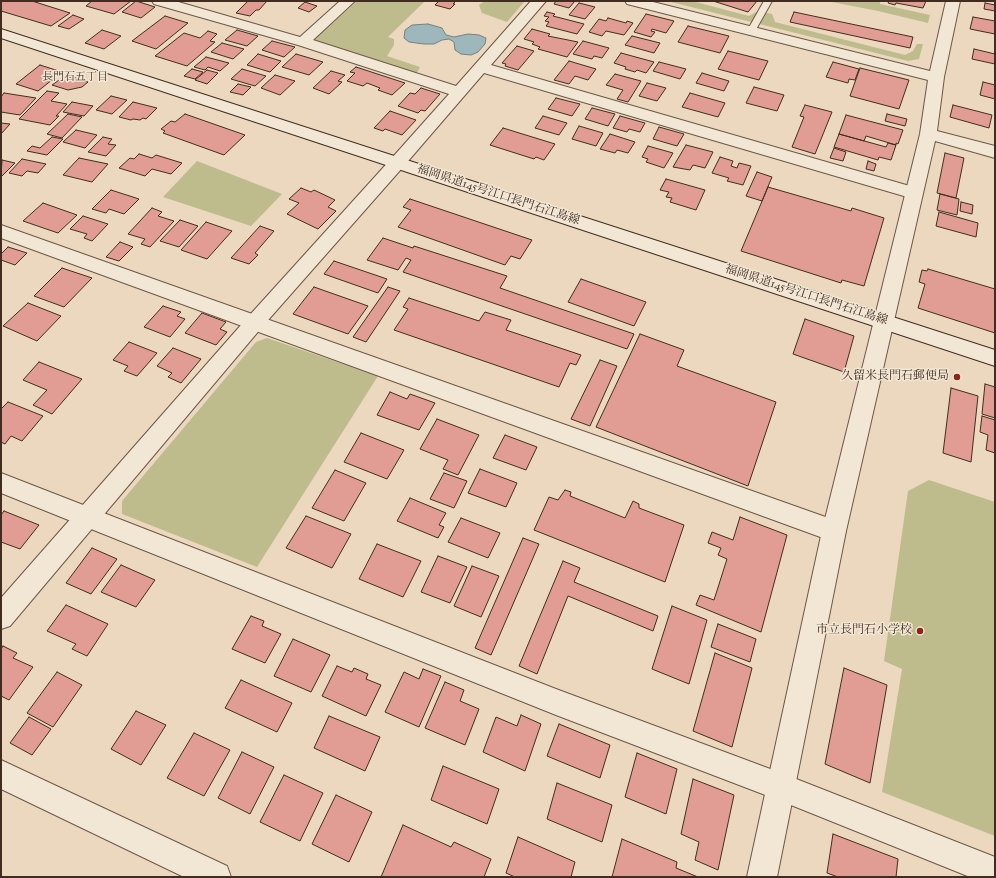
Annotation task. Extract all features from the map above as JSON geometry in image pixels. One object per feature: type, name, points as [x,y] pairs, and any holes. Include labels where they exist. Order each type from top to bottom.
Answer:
[{"type":"street","points":[[159,1],[303,42],[458,92]]},
{"type":"street","points":[[303,42],[348,1]]},
{"type":"street","points":[[1,617],[255,322],[539,1]]},
{"type":"street","points":[[632,1],[936,77]]},
{"type":"street","points":[[762,877],[834,531],[885,322],[928,134],[936,77],[952,1]]},
{"type":"street","name":"福岡県道145号江口長門石江島線","points":[[1,33],[995,358]]},
{"type":"street","points":[[480,67],[914,193]]},
{"type":"street","points":[[928,134],[995,152]]},
{"type":"street","points":[[1,231],[834,531]]},
{"type":"street","points":[[1,484],[549,699],[781,787],[995,872]]},
{"type":"street","points":[[1,774],[216,877]]},
{"type":"lane","points":[[751,31],[768,1]]},
{"type":"shaded area","points":[[357,1],[425,1],[388,37],[394,39],[394,45],[387,56],[420,67],[417,73],[314,40]]},
{"type":"shaded area","points":[[485,1],[525,1],[507,22],[482,13],[479,5]]},
{"type":"shaded area","points":[[667,1],[692,1],[749,16],[758,11],[772,14],[775,22],[905,55],[913,51],[917,44],[923,44],[919,59],[908,61]]},
{"type":"shaded area","points":[[827,1],[880,1],[880,4],[930,15],[928,23]]},
{"type":"shaded area","points":[[197,161],[282,194],[251,226],[163,197]]},
{"type":"shaded area","points":[[267,338],[378,376],[257,567],[122,514],[122,501],[256,342]]},
{"type":"shaded area","name":"市立長門石小学校","points":[[929,480],[995,502],[995,836],[882,792],[902,669],[884,661],[908,491]]},
{"type":"water","points":[[428,24],[442,28],[446,35],[454,37],[468,34],[479,35],[486,38],[485,44],[478,52],[471,55],[461,54],[455,50],[454,42],[449,39],[442,40],[434,44],[424,44],[409,42],[404,38],[405,30],[412,25]]},
{"type":"building","points":[[1,1],[32,1],[70,13],[51,26],[1,11]]},
{"type":"building","points":[[92,1],[131,1],[114,14],[86,6]]},
{"type":"building","points":[[136,1],[155,7],[141,18],[122,12]]},
{"type":"building","points":[[248,1],[267,1],[259,10],[256,10],[250,16],[236,13]]},
{"type":"building","points":[[439,1],[456,1],[450,9],[435,5]]},
{"type":"building","points":[[556,1],[575,1],[569,8],[554,4]]},
{"type":"building","points":[[713,1],[757,1],[748,12]]},
{"type":"building","points":[[889,1],[926,1],[923,8],[896,3],[895,5],[888,3]]},
{"type":"building","points":[[305,2],[317,6],[309,12],[298,8]]},
{"type":"building","points":[[579,3],[595,7],[585,19],[569,15]]},
{"type":"building","points":[[985,3],[995,5],[995,11],[984,9]]},
{"type":"building","points":[[547,12],[555,14],[553,16],[584,24],[577,34],[546,26],[549,22],[545,21],[549,17],[544,16]]},
{"type":"building","points":[[794,12],[913,37],[910,48],[790,22]]},
{"type":"building","points":[[646,14],[674,21],[666,33],[652,29],[651,31],[655,32],[651,37],[634,32]]},
{"type":"building","points":[[73,15],[84,19],[69,29],[58,26]]},
{"type":"building","points":[[165,16],[188,23],[156,49],[132,41]]},
{"type":"building","points":[[973,17],[995,21],[995,34],[970,29]]},
{"type":"building","points":[[608,18],[626,23],[627,21],[633,23],[624,35],[606,31],[602,36],[589,32],[599,19],[606,21]]},
{"type":"building","points":[[688,26],[729,36],[720,53],[678,42]]},
{"type":"building","points":[[532,29],[550,34],[548,36],[578,42],[567,57],[538,49],[540,47],[532,44],[534,42],[524,39]]},
{"type":"building","points":[[102,30],[121,36],[104,49],[85,43]]},
{"type":"building","points":[[237,30],[258,36],[247,46],[225,40]]},
{"type":"building","points":[[208,31],[217,34],[210,41],[215,42],[187,66],[155,56],[184,33],[200,38]]},
{"type":"building","points":[[632,36],[660,43],[654,53],[625,45]]},
{"type":"building","points":[[272,41],[295,47],[284,57],[262,50]]},
{"type":"building","points":[[583,41],[609,48],[602,58],[594,56],[592,59],[573,54]]},
{"type":"building","points":[[222,43],[244,49],[233,59],[211,52]]},
{"type":"building","points":[[517,46],[534,51],[518,70],[505,66],[506,64],[502,63]]},
{"type":"building","points":[[974,49],[995,54],[995,64],[972,59]]},
{"type":"building","points":[[728,51],[768,61],[759,80],[718,69]]},
{"type":"building","points":[[621,53],[654,62],[646,73],[637,70],[635,72],[614,63]]},
{"type":"building","points":[[258,54],[281,61],[270,72],[247,65]]},
{"type":"building","points":[[296,54],[323,62],[309,75],[282,67]]},
{"type":"building","points":[[206,57],[229,63],[220,71],[208,67],[205,70],[194,67]]},
{"type":"building","points":[[569,61],[596,69],[588,80],[575,76],[569,84],[554,80]]},
{"type":"building","points":[[659,62],[686,69],[680,79],[653,71]]},
{"type":"building","points":[[833,62],[859,69],[855,80],[849,79],[848,83],[826,77]]},
{"type":"building","points":[[40,65],[62,72],[38,91],[16,84]]},
{"type":"building","points":[[356,67],[405,83],[392,95],[378,90],[380,88],[367,83],[363,86],[347,81],[355,73],[350,72]]},
{"type":"building","points":[[860,68],[909,80],[899,109],[850,96]]},
{"type":"building","points":[[192,69],[203,72],[195,79],[184,76]]},
{"type":"building","points":[[242,69],[266,76],[255,86],[231,79]]},
{"type":"building","points":[[207,70],[218,73],[207,84],[195,80]]},
{"type":"building","points":[[331,71],[345,75],[338,81],[342,82],[329,94],[313,88]]},
{"type":"building","points":[[702,73],[729,81],[724,91],[696,83]]},
{"type":"building","points":[[615,74],[641,81],[628,102],[617,99],[623,90],[606,85]]},
{"type":"building","points":[[275,75],[295,81],[280,95],[261,88]]},
{"type":"building","points":[[72,77],[88,82],[82,87],[68,90],[52,85],[62,78]]},
{"type":"building","points":[[983,82],[995,85],[995,99],[980,95]]},
{"type":"building","points":[[647,83],[666,88],[657,101],[639,96]]},
{"type":"building","points":[[238,84],[251,87],[243,95],[230,92]]},
{"type":"building","points":[[754,87],[784,95],[777,111],[746,103]]},
{"type":"building","points":[[421,88],[440,94],[425,111],[421,110],[418,113],[398,106],[410,93],[415,94]]},
{"type":"building","points":[[47,91],[59,93],[51,101],[67,104],[56,116],[59,116],[50,125],[19,119]]},
{"type":"building","points":[[4,93],[36,98],[20,115],[1,112],[1,97]]},
{"type":"building","points":[[690,93],[725,103],[718,117],[682,107]]},
{"type":"building","points":[[111,96],[127,100],[112,114],[96,110]]},
{"type":"building","points":[[556,98],[580,104],[572,116],[548,109]]},
{"type":"building","points":[[72,102],[93,106],[84,116],[63,112]]},
{"type":"building","points":[[133,102],[157,108],[146,119],[131,120],[119,117]]},
{"type":"building","points":[[805,105],[832,112],[815,154],[792,147],[804,117],[800,116]]},
{"type":"building","points":[[953,105],[992,115],[989,128],[950,117]]},
{"type":"building","points":[[592,108],[615,114],[608,126],[585,119]]},
{"type":"building","points":[[390,111],[416,120],[402,135],[385,129],[383,131],[374,128]]},
{"type":"building","points":[[68,114],[82,117],[62,138],[47,134]]},
{"type":"building","points":[[185,114],[245,135],[224,155],[163,133],[165,131],[161,129],[171,121],[175,122]]},
{"type":"building","points":[[887,114],[907,119],[905,126],[885,121]]},
{"type":"building","points":[[846,115],[903,130],[898,144],[896,143],[896,145],[866,136],[864,141],[839,134]]},
{"type":"building","points":[[543,116],[567,123],[559,135],[535,128]]},
{"type":"building","points":[[620,116],[645,123],[640,132],[629,129],[627,132],[613,128]]},
{"type":"building","points":[[1,123],[10,124],[1,134]]},
{"type":"building","points":[[579,126],[603,133],[596,146],[572,139]]},
{"type":"building","points":[[659,127],[684,134],[677,146],[653,139]]},
{"type":"building","points":[[503,128],[555,144],[544,160],[536,157],[534,159],[490,145]]},
{"type":"building","points":[[76,130],[97,135],[85,148],[63,142]]},
{"type":"building","points":[[610,134],[635,142],[628,153],[617,150],[615,153],[600,149]]},
{"type":"building","points":[[839,134],[886,147],[888,143],[896,145],[891,160],[879,157],[878,160],[834,147]]},
{"type":"building","points":[[52,137],[63,139],[47,155],[27,151],[32,146],[40,148]]},
{"type":"building","points":[[103,137],[112,139],[108,144],[116,145],[106,156],[88,152]]},
{"type":"building","points":[[686,145],[713,152],[705,168],[693,165],[690,170],[673,167]]},
{"type":"building","points":[[648,146],[673,153],[664,168],[646,162],[648,159],[642,157]]},
{"type":"building","points":[[834,148],[846,152],[843,161],[830,158]]},
{"type":"building","points":[[945,153],[964,158],[956,198],[937,193]]},
{"type":"building","points":[[139,154],[152,158],[156,155],[182,163],[171,174],[152,169],[145,176],[119,168],[130,158],[134,159]]},
{"type":"building","points":[[720,157],[733,161],[731,166],[737,168],[739,163],[751,166],[743,185],[727,181],[729,178],[712,173]]},
{"type":"building","points":[[79,158],[108,164],[92,182],[63,175]]},
{"type":"building","points":[[22,159],[46,164],[38,173],[27,171],[22,176],[9,173]]},
{"type":"building","points":[[2,160],[15,163],[1,176]]},
{"type":"building","points":[[868,161],[876,164],[874,171],[866,169]]},
{"type":"building","points":[[757,172],[772,177],[762,201],[746,196]]},
{"type":"building","points":[[666,179],[705,190],[696,210],[670,202],[672,198],[666,197],[669,192],[660,190]]},
{"type":"building","points":[[768,187],[851,211],[852,208],[884,218],[864,286],[842,280],[841,283],[741,251]]},
{"type":"building","points":[[301,188],[311,192],[314,190],[335,200],[328,207],[336,211],[318,229],[287,214],[299,203],[289,199]]},
{"type":"building","points":[[111,190],[139,199],[124,214],[109,209],[106,213],[92,209]]},
{"type":"building","points":[[940,194],[959,199],[957,215],[937,210]]},
{"type":"building","points":[[410,199],[532,240],[520,259],[511,256],[505,265],[398,227],[411,210],[403,207]]},
{"type":"building","points":[[961,202],[973,205],[972,214],[960,211]]},
{"type":"building","points":[[43,203],[77,215],[58,233],[23,221]]},
{"type":"building","points":[[152,208],[162,212],[158,216],[174,221],[150,247],[141,244],[145,239],[128,234]]},
{"type":"building","points":[[939,212],[978,223],[976,237],[936,226]]},
{"type":"building","points":[[83,216],[108,224],[92,241],[84,238],[87,234],[70,229]]},
{"type":"building","points":[[180,220],[198,226],[179,247],[160,241]]},
{"type":"building","points":[[206,222],[232,231],[207,259],[181,250]]},
{"type":"building","points":[[260,226],[274,231],[255,253],[258,255],[249,264],[231,258]]},
{"type":"building","points":[[383,238],[413,248],[414,246],[507,276],[500,288],[634,334],[627,349],[403,272],[411,260],[406,258],[398,270],[367,260]]},
{"type":"building","points":[[120,242],[133,247],[119,261],[106,257]]},
{"type":"building","points":[[8,247],[27,253],[15,265],[1,260],[1,254]]},
{"type":"building","points":[[334,261],[387,279],[378,293],[324,274]]},
{"type":"building","points":[[62,268],[92,278],[64,307],[34,296]]},
{"type":"building","points":[[928,269],[995,289],[995,333],[918,308],[925,284],[919,282],[922,270],[927,271]]},
{"type":"building","points":[[581,279],[646,302],[634,326],[568,302]]},
{"type":"building","points":[[314,287],[368,306],[348,334],[293,314]]},
{"type":"building","points":[[388,287],[400,291],[366,342],[353,337]]},
{"type":"building","points":[[409,298],[479,321],[485,312],[511,320],[506,330],[581,355],[576,365],[570,363],[559,387],[394,330],[408,309],[403,307]]},
{"type":"building","points":[[28,303],[61,316],[37,341],[3,326]]},
{"type":"building","points":[[163,306],[181,312],[177,316],[185,319],[170,337],[144,327]]},
{"type":"building","points":[[202,313],[226,322],[220,329],[227,332],[216,345],[185,333]]},
{"type":"building","points":[[805,319],[854,336],[844,372],[793,354]]},
{"type":"building","points":[[640,334],[684,350],[677,366],[776,402],[748,486],[596,427]]},
{"type":"building","points":[[129,342],[157,353],[137,376],[124,371],[128,366],[113,360]]},
{"type":"building","points":[[173,348],[201,359],[181,383],[168,377],[172,373],[157,366]]},
{"type":"building","points":[[600,360],[617,366],[590,426],[571,419]]},
{"type":"building","points":[[39,362],[82,379],[52,414],[33,405],[47,390],[23,380]]},
{"type":"building","points":[[985,384],[995,387],[995,418],[982,414]]},
{"type":"building","points":[[951,388],[978,396],[971,462],[943,453]]},
{"type":"building","points":[[390,392],[407,399],[410,394],[435,403],[419,430],[377,415]]},
{"type":"building","points":[[8,402],[43,416],[22,441],[11,436],[5,444],[1,442],[1,409]]},
{"type":"building","points":[[982,416],[995,420],[995,453],[986,450],[988,435],[980,432]]},
{"type":"building","points":[[437,419],[479,435],[458,475],[443,469],[448,460],[420,449]]},
{"type":"building","points":[[361,433],[404,450],[387,479],[344,462]]},
{"type":"building","points":[[505,435],[537,447],[526,470],[493,458]]},
{"type":"building","points":[[480,469],[517,483],[506,507],[468,493]]},
{"type":"building","points":[[335,470],[366,483],[344,521],[312,508]]},
{"type":"building","points":[[444,473],[467,481],[454,508],[430,499]]},
{"type":"building","points":[[565,490],[571,492],[570,496],[625,518],[633,501],[639,504],[639,508],[684,525],[665,582],[534,530],[549,497],[558,500]]},
{"type":"building","points":[[410,498],[446,513],[439,525],[444,527],[438,538],[397,521]]},
{"type":"building","points":[[4,511],[39,525],[20,549],[1,542],[1,515]]},
{"type":"building","points":[[306,516],[351,534],[332,568],[286,548]]},
{"type":"building","points":[[740,517],[787,535],[761,632],[696,605],[700,595],[714,600],[727,559],[718,555],[721,548],[708,543],[712,532],[733,540]]},
{"type":"building","points":[[461,518],[500,533],[488,558],[448,542]]},
{"type":"building","points":[[523,538],[539,544],[491,655],[475,648]]},
{"type":"building","points":[[377,544],[421,561],[403,597],[359,579]]},
{"type":"building","points":[[92,548],[117,559],[91,594],[66,583]]},
{"type":"building","points":[[438,556],[467,567],[450,603],[421,592]]},
{"type":"building","points":[[563,561],[580,568],[574,582],[658,616],[653,631],[568,596],[537,674],[519,666]]},
{"type":"building","points":[[121,565],[155,580],[136,607],[101,592]]},
{"type":"building","points":[[472,566],[499,576],[481,617],[454,606]]},
{"type":"building","points":[[66,605],[108,624],[87,656],[72,649],[76,644],[47,631]]},
{"type":"building","points":[[672,606],[707,620],[689,684],[652,669]]},
{"type":"building","points":[[251,616],[264,621],[262,626],[281,634],[265,663],[232,649]]},
{"type":"building","points":[[718,624],[756,639],[750,662],[711,647]]},
{"type":"building","points":[[293,639],[330,655],[311,692],[274,676]]},
{"type":"building","points":[[3,646],[17,653],[13,658],[33,667],[9,700],[1,696],[1,649]]},
{"type":"building","points":[[715,653],[752,668],[732,747],[693,731]]},
{"type":"building","points":[[337,666],[352,672],[354,668],[368,674],[366,679],[381,685],[366,716],[322,696]]},
{"type":"building","points":[[844,668],[887,685],[870,783],[825,764]]},
{"type":"building","points":[[423,669],[441,676],[419,727],[385,712],[404,672],[419,679]]},
{"type":"building","points":[[57,672],[82,685],[53,727],[27,713]]},
{"type":"building","points":[[241,680],[292,703],[277,732],[225,708]]},
{"type":"building","points":[[445,682],[464,690],[460,701],[479,709],[465,745],[425,728]]},
{"type":"building","points":[[136,711],[166,725],[141,765],[111,749]]},
{"type":"building","points":[[521,715],[541,724],[525,771],[483,752],[496,717],[517,726]]},
{"type":"building","points":[[329,716],[380,737],[365,771],[314,748]]},
{"type":"building","points":[[29,717],[51,729],[32,755],[10,743]]},
{"type":"building","points":[[559,724],[610,745],[600,778],[547,756]]},
{"type":"building","points":[[194,733],[230,750],[204,796],[167,778]]},
{"type":"building","points":[[242,752],[274,767],[250,814],[218,798]]},
{"type":"building","points":[[637,753],[677,769],[666,814],[625,797]]},
{"type":"building","points":[[443,766],[499,789],[487,824],[431,800]]},
{"type":"building","points":[[284,775],[323,793],[300,841],[260,822]]},
{"type":"building","points":[[693,779],[734,795],[718,870],[695,860],[699,842],[681,834]]},
{"type":"building","points":[[557,783],[612,805],[602,842],[547,819]]},
{"type":"building","points":[[336,795],[372,812],[349,862],[312,844]]},
{"type":"building","points":[[403,825],[451,847],[454,842],[491,859],[484,877],[381,877]]},
{"type":"building","points":[[833,834],[898,859],[896,877],[838,877],[827,873]]},
{"type":"building","points":[[518,837],[575,862],[571,877],[515,877],[506,873]]},
{"type":"building","points":[[622,839],[677,862],[676,868],[698,877],[612,877]]},
{"type":"place","name":"久留米長門石郵便局","points":[[957,377]]},
{"type":"place","name":"市立長門石小学校","points":[[920,631]]},
{"type":"district","name":"長門石五丁目","points":[[75,78]]}]
